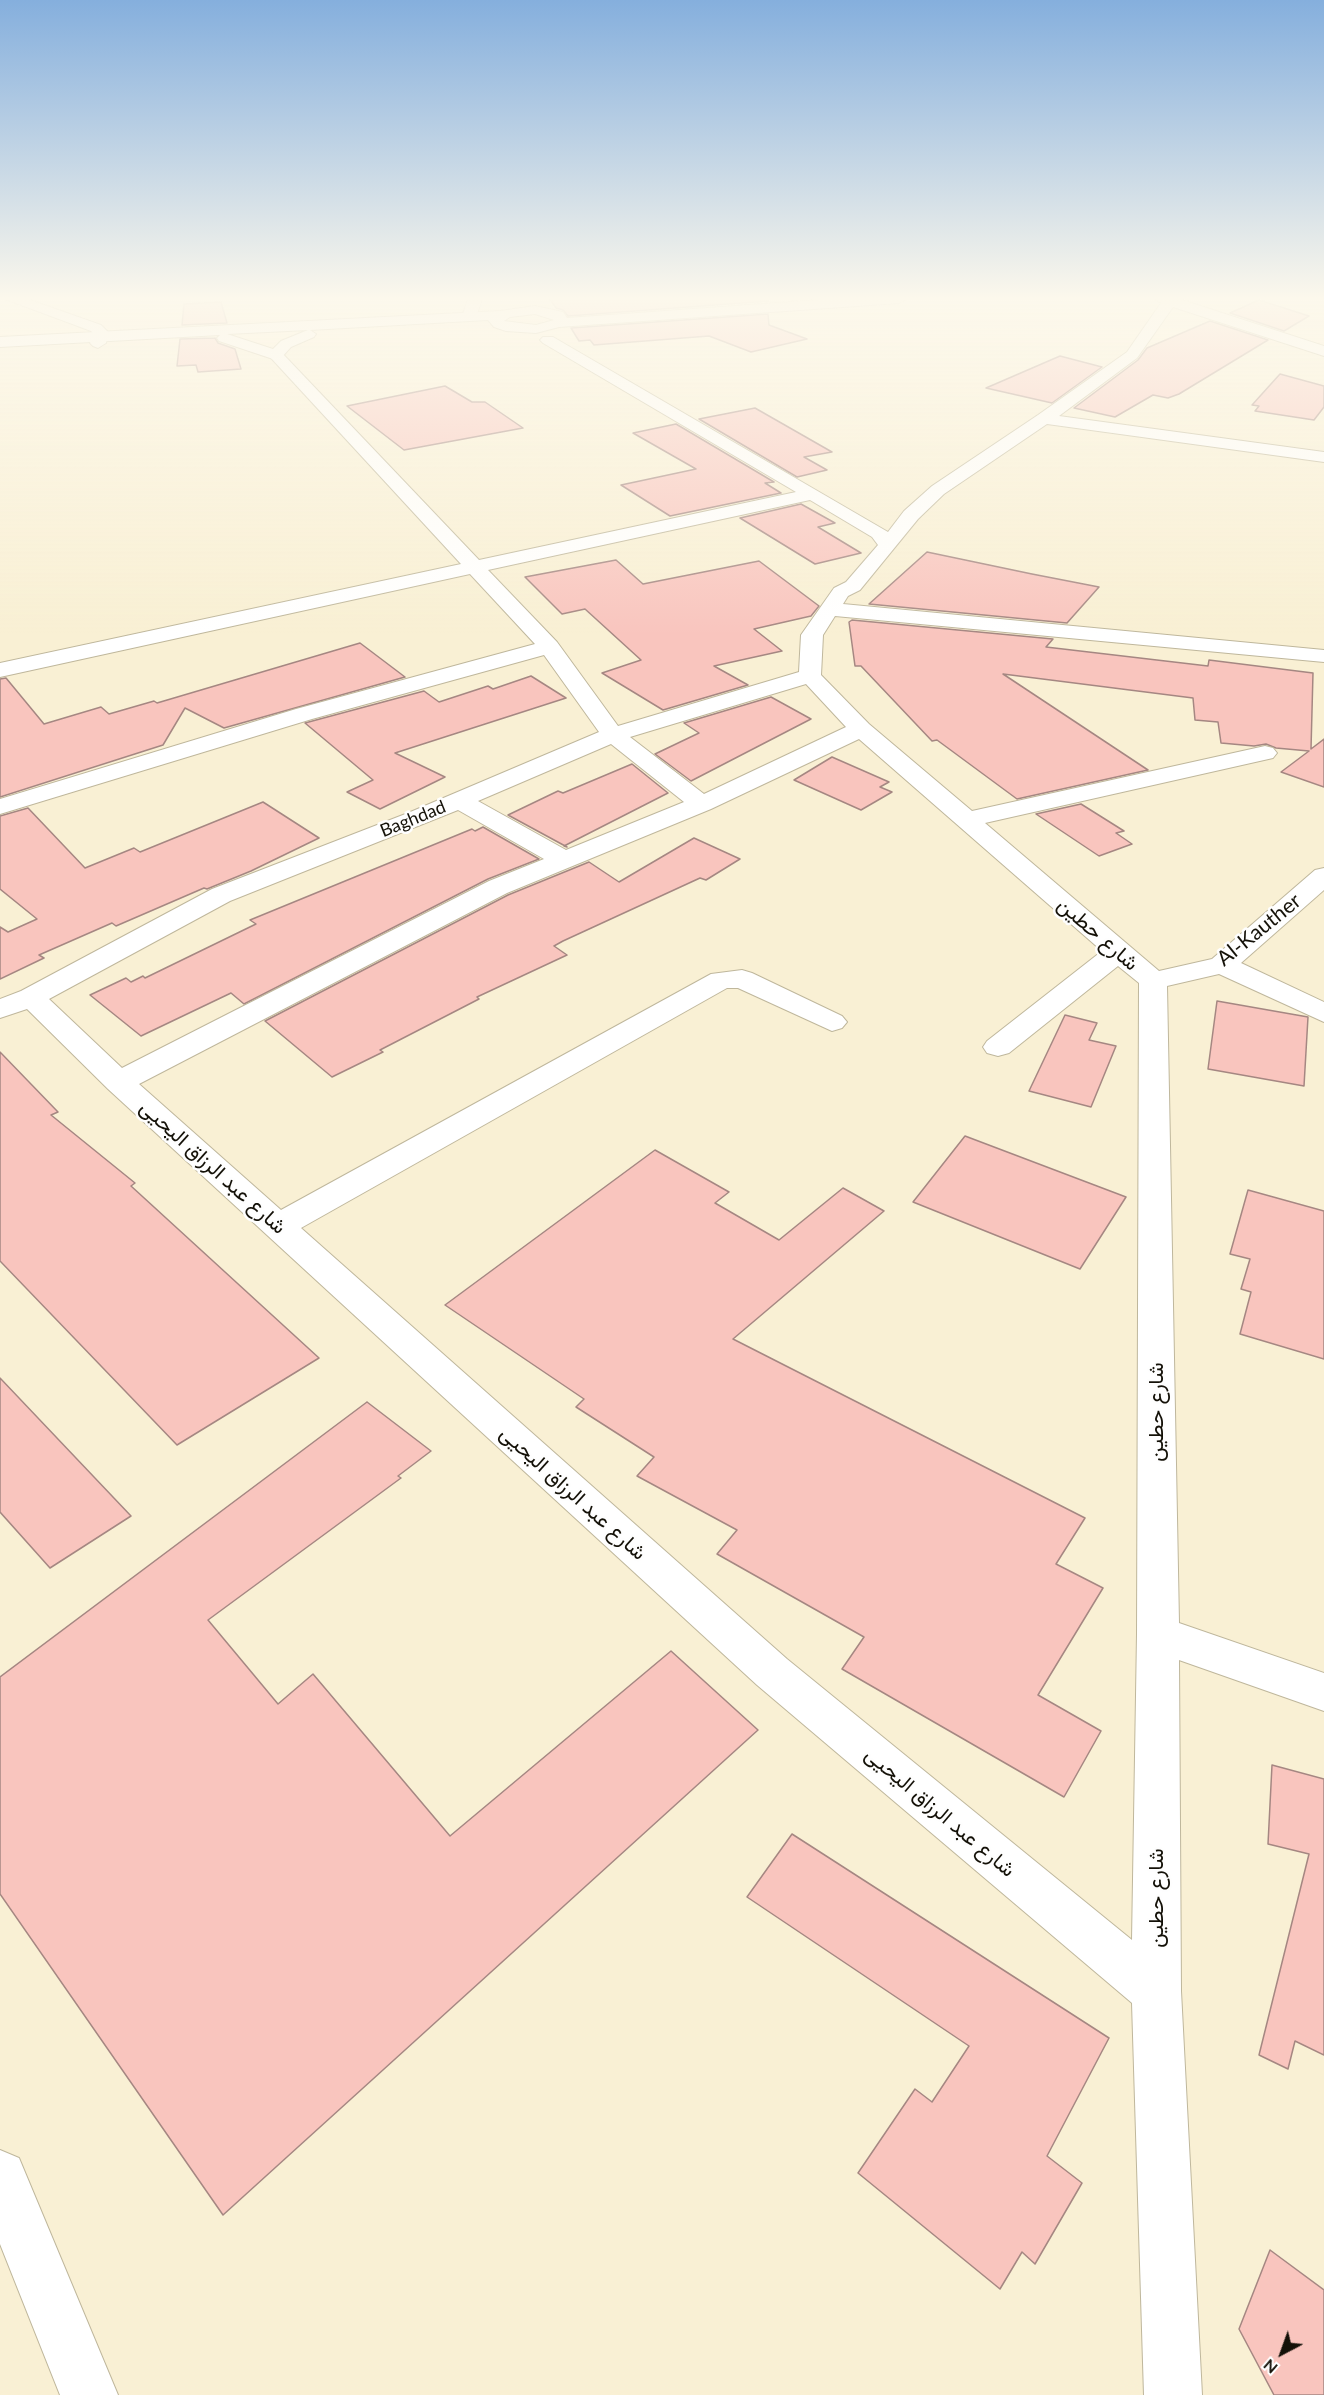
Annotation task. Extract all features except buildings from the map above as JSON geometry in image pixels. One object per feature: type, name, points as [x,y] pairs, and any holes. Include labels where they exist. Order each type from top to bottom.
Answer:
[{"type":"street","points":[[328,411],[549,647],[613,735],[702,804]]},
{"type":"street","points":[[684,411],[849,515],[877,537]]},
{"type":"street","points":[[810,676],[812,635],[836,601],[839,584],[870,543],[907,521],[960,474],[1055,411]]},
{"type":"street","points":[[1044,419],[1324,457]]},
{"type":"street","points":[[1235,445],[1225,458],[1253,462]]},
{"type":"street","points":[[0,670],[813,494]]},
{"type":"street","points":[[849,515],[907,521]]},
{"type":"street","points":[[836,601],[1324,656]]},
{"type":"street","points":[[0,807],[304,714],[549,647]]},
{"type":"street","name":"شارع حطين","points":[[810,676],[861,729],[1153,981],[1158,1634],[1156,1992],[1173,2395]]},
{"type":"street","name":"Baghdad","points":[[16,1003],[220,895],[459,800],[613,735],[810,676]]},
{"type":"street","points":[[119,1082],[498,887],[702,804],[861,729]]},
{"type":"street","points":[[967,820],[1265,753]]},
{"type":"street","points":[[459,800],[564,860]]},
{"type":"street","name":"Al-Kauther","points":[[1153,981],[1222,965],[1324,876]]},
{"type":"street","points":[[998,1047],[1118,952]]},
{"type":"street","points":[[1222,965],[1324,1013]]},
{"type":"street","points":[[278,1226],[721,980],[742,979],[832,1022]]},
{"type":"street","name":"شارع عبد الرزاق اليحيى","points":[[16,1003],[119,1082],[772,1672],[1156,1992]]},
{"type":"street","points":[[1158,1634],[1324,1692]]},
{"type":"street","points":[[0,2176],[89,2395]]}]
